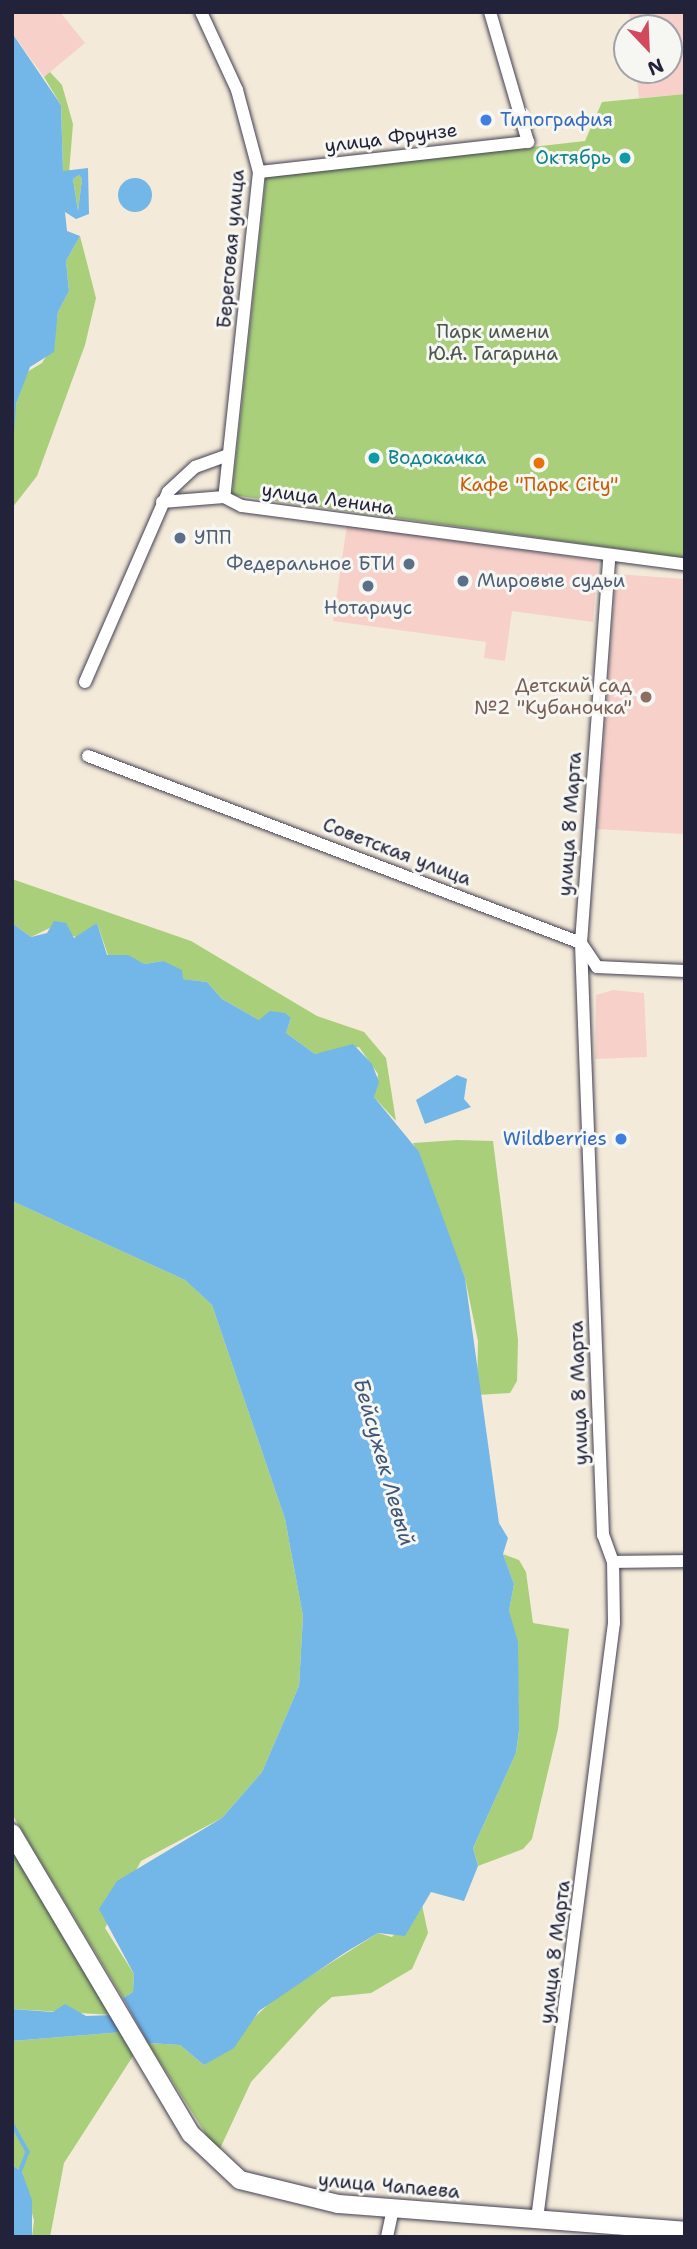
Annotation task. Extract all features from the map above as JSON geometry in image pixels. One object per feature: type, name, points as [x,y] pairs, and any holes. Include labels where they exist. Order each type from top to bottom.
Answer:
[{"type":"street","name":"Береговая улица","points":[[201,12],[237,90],[259,172],[225,456],[224,497]]},
{"type":"street","name":"улица Фрунзе","points":[[259,172],[528,142],[490,12]]},
{"type":"street","points":[[85,682],[162,502],[183,474],[225,456]]},
{"type":"street","name":"улица Ленина","points":[[162,502],[224,497],[242,506],[609,559],[685,564]]},
{"type":"street","name":"улица 8 Марта","points":[[537,2219],[609,1682],[613,1562],[603,1535],[581,943],[609,559]]},
{"type":"street","name":"Советская улица","points":[[88,756],[581,943]]},
{"type":"street","points":[[581,943],[589,962],[602,969],[685,971]]},
{"type":"street","points":[[613,1562],[685,1561]]},
{"type":"street","name":"улица Чапаева","points":[[12,1833],[191,2134],[240,2180],[310,2201],[685,2231]]},
{"type":"street","points":[[387,2237],[393,2208]]},
{"type":"shaded area","points":[[12,12],[60,12],[85,43],[44,77],[12,33]]},
{"type":"shaded area","points":[[685,12],[685,94],[639,98],[638,84],[683,84],[683,14],[629,14]]},
{"type":"shaded area","points":[[347,525],[598,561],[593,622],[512,611],[505,661],[484,658],[486,642],[333,621]]},
{"type":"shaded area","name":"Детский сад №2 \"Кубаночка\"","points":[[616,574],[685,579],[683,834],[597,829]]},
{"type":"shaded area","points":[[613,990],[644,993],[647,1057],[595,1059],[596,995]]},
{"type":"green space","points":[[50,72],[62,85],[73,124],[69,173],[63,171],[61,105],[44,77]]},
{"type":"green space","name":"Парк имени Ю.А. Гагарина","points":[[685,94],[685,558],[232,495],[266,177],[585,141],[602,102]]},
{"type":"green space","points":[[79,175],[82,179],[78,211],[73,179]]},
{"type":"green space","points":[[80,236],[96,298],[85,345],[37,476],[12,508],[13,413],[27,372],[42,363],[54,344],[58,312],[69,291],[66,261]]},
{"type":"green space","points":[[12,879],[191,941],[317,1016],[364,1032],[386,1058],[396,1121],[374,1097],[378,1074],[359,1047],[315,1054],[286,1033],[291,1018],[259,1020],[222,999],[207,982],[182,979],[163,961],[144,964],[108,955],[97,923],[78,938],[52,927],[31,937],[12,923]]},
{"type":"green space","points":[[493,1141],[518,1340],[517,1381],[510,1393],[477,1395],[478,1341],[465,1278],[413,1143]]},
{"type":"green space","points":[[12,1201],[185,1280],[212,1305],[285,1519],[303,1616],[299,1686],[262,1772],[222,1818],[141,1861],[105,1928],[134,1974],[133,1992],[123,1998],[12,1814]]},
{"type":"green space","points":[[503,1554],[519,1560],[526,1572],[533,1623],[569,1629],[558,1729],[532,1839],[523,1849],[478,1866],[473,1848],[516,1753],[519,1730],[509,1611],[514,1584]]},
{"type":"green space","points":[[12,1847],[113,2015],[12,2009]]},
{"type":"green space","points":[[422,1905],[428,1933],[412,1969],[371,1993],[332,1997],[318,2009],[251,2082],[218,2153],[148,2043],[180,2045],[204,2065],[274,1999],[378,1933],[392,1937]]},
{"type":"green space","points":[[123,2032],[135,2053],[64,2163],[50,2237],[32,2237],[34,2221],[22,2172],[12,2165],[12,2041]]},
{"type":"water","points":[[12,33],[61,105],[63,171],[88,168],[89,214],[76,219],[65,212],[67,231],[80,236],[66,261],[69,291],[58,312],[54,352],[30,367],[16,404],[12,463]],"holes":[[[79,175],[82,179],[78,211],[73,179]]]},
{"type":"water","points":[[135,178],[147,183],[152,195],[147,207],[135,212],[123,207],[118,195],[123,183]]},
{"type":"water","name":"Бейсужек Левый","points":[[54,921],[66,923],[74,938],[97,923],[107,955],[128,955],[144,964],[163,961],[182,970],[183,979],[207,982],[222,999],[259,1020],[270,1011],[285,1013],[291,1018],[286,1033],[315,1054],[353,1044],[372,1064],[379,1082],[374,1097],[419,1152],[465,1278],[499,1523],[508,1538],[503,1554],[514,1584],[509,1611],[518,1642],[519,1730],[516,1753],[473,1848],[478,1866],[464,1901],[431,1892],[405,1936],[378,1933],[346,1952],[259,2011],[234,2048],[204,2065],[180,2045],[148,2043],[123,1998],[133,1992],[134,1974],[99,1909],[117,1881],[222,1818],[262,1772],[299,1686],[303,1616],[285,1519],[212,1305],[185,1280],[12,1201],[12,923],[31,937],[47,933]]},
{"type":"water","points":[[457,1075],[467,1079],[464,1099],[471,1107],[425,1124],[416,1100]]},
{"type":"water","points":[[65,2004],[86,2016],[113,2015],[123,2032],[12,2041],[12,2009],[53,2012]]},
{"type":"water","points":[[12,2165],[22,2172],[32,2200],[32,2237],[12,2237]]},
{"type":"waterway","points":[[12,2123],[28,2152],[19,2175]]},
{"type":"place","name":"Типография","points":[[486,120]]},
{"type":"place","name":"Октябрь","points":[[625,158]]},
{"type":"place","name":"Водокачка","points":[[374,458]]},
{"type":"place","name":"Кафе \"Парк City\"","points":[[539,463]]},
{"type":"place","name":"УПП","points":[[180,538]]},
{"type":"place","name":"Федеральное БТИ","points":[[409,564]]},
{"type":"place","name":"Мировые судьи","points":[[463,581]]},
{"type":"place","name":"Нотариус","points":[[368,586]]},
{"type":"place","name":"Детский сад №2 \"Кубаночка\"","points":[[646,697]]},
{"type":"place","name":"Wildberries","points":[[621,1139]]}]
